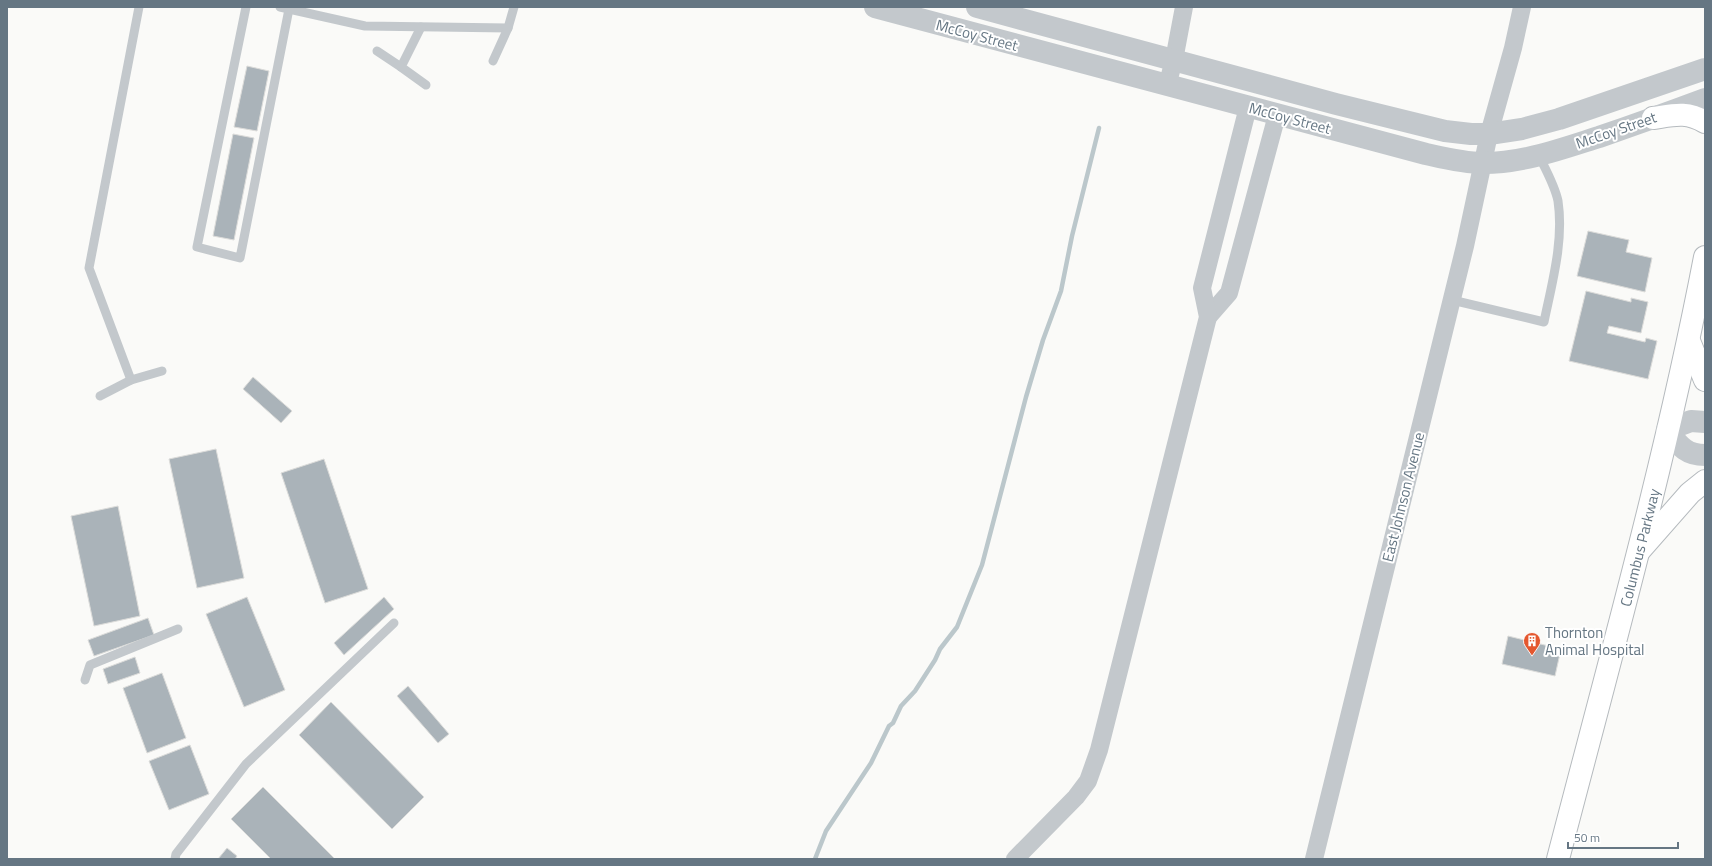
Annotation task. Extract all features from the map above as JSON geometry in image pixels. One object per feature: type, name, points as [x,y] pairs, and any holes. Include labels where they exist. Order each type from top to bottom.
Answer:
[{"type":"main road","points":[[1653,118],[1680,114],[1695,116],[1705,122]]},
{"type":"main road","name":"Columbus Parkway","points":[[1558,859],[1637,554],[1689,341],[1705,257]]},
{"type":"main road","points":[[1689,341],[1705,380]]},
{"type":"main road","points":[[1637,554],[1690,493],[1705,480]]},
{"type":"street","name":"McCoy Street","points":[[875,7],[1426,154],[1483,163],[1516,160],[1558,150],[1705,99]]},
{"type":"street","name":"McCoy Street","points":[[977,7],[1445,131],[1471,134],[1489,134],[1522,129],[1559,119],[1705,69]]},
{"type":"street","points":[[1167,86],[1174,60],[1184,7]]},
{"type":"street","name":"East Johnson Avenue","points":[[1314,859],[1452,300],[1489,134],[1513,48],[1522,7]]},
{"type":"street","points":[[1015,859],[1076,797],[1088,781],[1099,750],[1208,317],[1202,288],[1248,107]]},
{"type":"street","points":[[1208,317],[1229,293],[1277,115]]},
{"type":"street","points":[[1705,422],[1691,421],[1667,430],[1681,448],[1696,455],[1705,455]]},
{"type":"lane","points":[[131,380],[89,268],[139,7]]},
{"type":"lane","points":[[246,7],[197,247],[240,258],[284,8],[365,26],[508,28]]},
{"type":"lane","points":[[493,62],[508,28],[514,7]]},
{"type":"lane","points":[[401,67],[421,27]]},
{"type":"lane","points":[[377,51],[426,85]]},
{"type":"lane","points":[[1452,300],[1544,322],[1556,264],[1559,230],[1558,200],[1538,155]]},
{"type":"lane","points":[[100,396],[131,380],[162,371]]},
{"type":"lane","points":[[175,859],[176,854],[246,764],[394,623]]},
{"type":"lane","points":[[84,680],[90,665],[178,629]]},
{"type":"building","points":[[247,66],[269,71],[257,131],[234,127]]},
{"type":"building","points":[[233,134],[254,138],[234,240],[213,236]]},
{"type":"building","points":[[1588,231],[1629,240],[1626,252],[1652,258],[1645,292],[1577,276]]},
{"type":"building","points":[[1586,291],[1631,302],[1631,298],[1648,302],[1641,333],[1609,326],[1607,333],[1645,342],[1646,338],[1657,341],[1648,379],[1569,361]]},
{"type":"building","points":[[253,377],[292,411],[281,423],[243,389]]},
{"type":"building","points":[[216,449],[244,578],[197,588],[169,459]]},
{"type":"building","points":[[324,459],[368,589],[325,603],[281,473]]},
{"type":"building","points":[[118,506],[140,616],[94,626],[71,516]]},
{"type":"building","points":[[247,597],[285,690],[244,707],[206,614]]},
{"type":"building","points":[[384,597],[394,609],[344,655],[334,643]]},
{"type":"building","points":[[148,618],[154,635],[94,656],[88,640]]},
{"type":"building","name":"Thornton Animal Hospital","points":[[1508,636],[1561,649],[1555,676],[1502,664]]},
{"type":"building","points":[[135,657],[140,673],[108,684],[103,669]]},
{"type":"building","points":[[162,673],[186,738],[147,753],[123,688]]},
{"type":"building","points":[[408,686],[449,734],[438,743],[397,696]]},
{"type":"building","points":[[331,702],[424,797],[392,829],[299,735]]},
{"type":"building","points":[[190,745],[209,794],[169,810],[149,761]]},
{"type":"building","points":[[263,787],[335,859],[271,859],[231,819]]},
{"type":"building","points":[[227,848],[237,856],[235,859],[218,859]]},
{"type":"waterway","points":[[815,859],[826,831],[871,763],[889,726],[893,723],[901,706],[915,691],[935,660],[940,649],[957,627],[982,565],[1026,397],[1043,340],[1061,291],[1072,236],[1099,128]]},
{"type":"place","name":"Thornton Animal Hospital","points":[[1532,656]]}]
